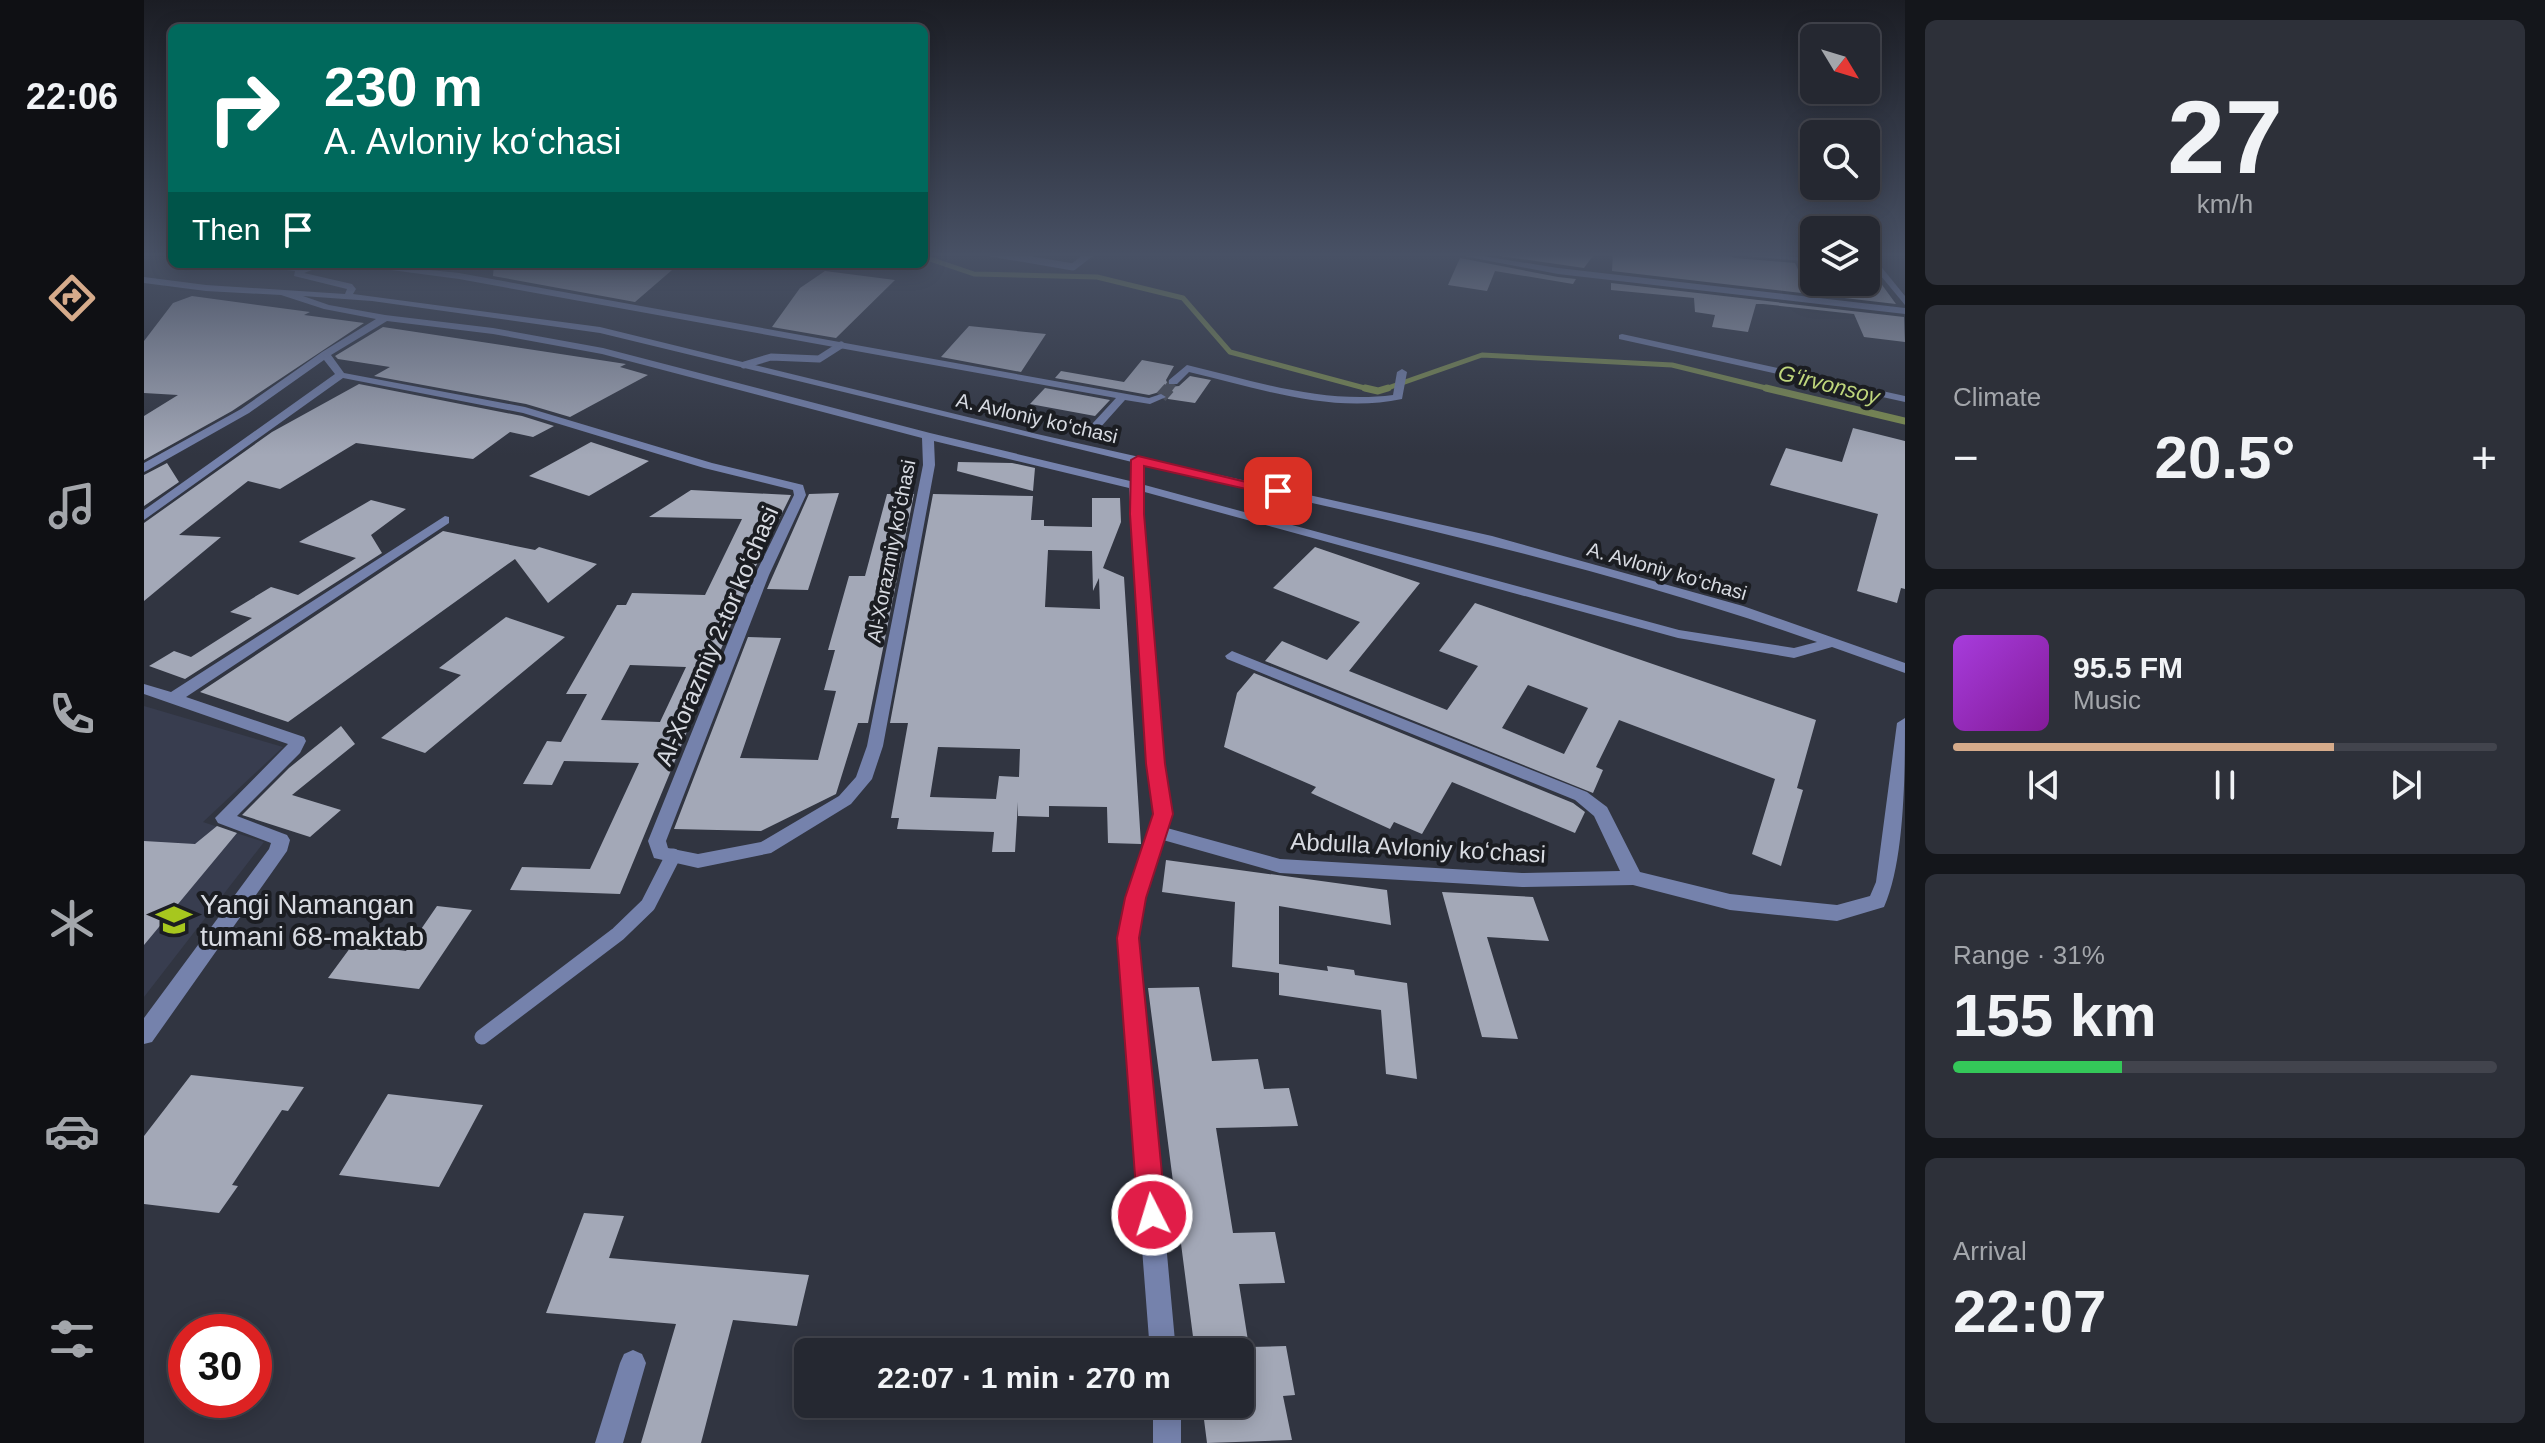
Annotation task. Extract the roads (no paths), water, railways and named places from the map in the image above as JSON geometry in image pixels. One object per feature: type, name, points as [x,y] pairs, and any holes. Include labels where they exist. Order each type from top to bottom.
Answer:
[{"type":"street","points":[[144,468],[245,411],[325,354],[381,320]]},
{"type":"street","name":"Al-Xorazmiy koʻchasi","points":[[404,320],[493,331],[603,351],[928,436],[929,465],[875,746],[864,779],[845,800],[765,848],[698,861],[673,856]]},
{"type":"street","name":"A. Avloniy ko‘chasi","points":[[528,320],[600,330],[1138,460],[1492,540],[1738,609],[1905,668]]},
{"type":"street","points":[[707,320],[1150,401],[1161,397]]},
{"type":"street","points":[[1622,337],[1905,399]]},
{"type":"street","points":[[144,516],[341,375],[325,354]]},
{"type":"street","points":[[1173,382],[1187,368],[1315,395],[1383,399],[1398,397],[1402,372]]},
{"type":"street","name":"Al-Xorazmiy 2-tor koʻchasi","points":[[341,375],[525,410],[708,466],[799,488],[800,495],[762,575],[657,841],[660,853],[673,856]]},
{"type":"street","points":[[1086,437],[1123,396]]},
{"type":"street","points":[[928,436],[1135,486],[1678,634],[1794,653],[1831,643]]},
{"type":"street","points":[[1138,460],[1135,486],[1156,764],[1163,814],[1135,898],[1128,938],[1162,1338]]},
{"type":"street","points":[[173,698],[445,520]]},
{"type":"street","points":[[1232,656],[1581,796],[1601,812],[1633,878]]},
{"type":"street","points":[[144,689],[298,741],[294,749],[224,818],[281,840],[278,851],[144,1035]]},
{"type":"street","name":"Abdulla Avloniy koʻchasi","points":[[1158,832],[1280,866],[1522,880],[1633,878],[1730,902],[1837,913],[1877,902],[1885,882],[1905,723]]},
{"type":"street","points":[[609,1443],[633,1363]]},
{"type":"street","points":[[1167,1418],[1167,1443]]},
{"type":"lane","points":[[744,365],[771,357],[819,359],[841,345]]},
{"type":"lane","points":[[482,1037],[618,934],[648,905],[673,856]]},
{"type":"waterway","name":"G‘irvonsoy","points":[[1202,320],[1230,352],[1372,390]]},
{"type":"waterway","name":"G‘irvonsoy","points":[[1386,389],[1482,355],[1672,365],[1774,390]]},
{"type":"waterway","name":"G‘irvonsoy","points":[[1365,388],[1378,391],[1386,389]]},
{"type":"waterway","name":"G‘irvonsoy","points":[[1766,388],[1905,421]]},
{"type":"waterway","name":"G‘irvonsoy","points":[[1382,390],[1386,389]]},
{"type":"tunnel","points":[[1167,390],[1173,382]]},
{"type":"tunnel","points":[[1161,397],[1169,388]]},
{"type":"place","name":"Yangi Namangan tumani 68-maktab","points":[[174,920]]}]
